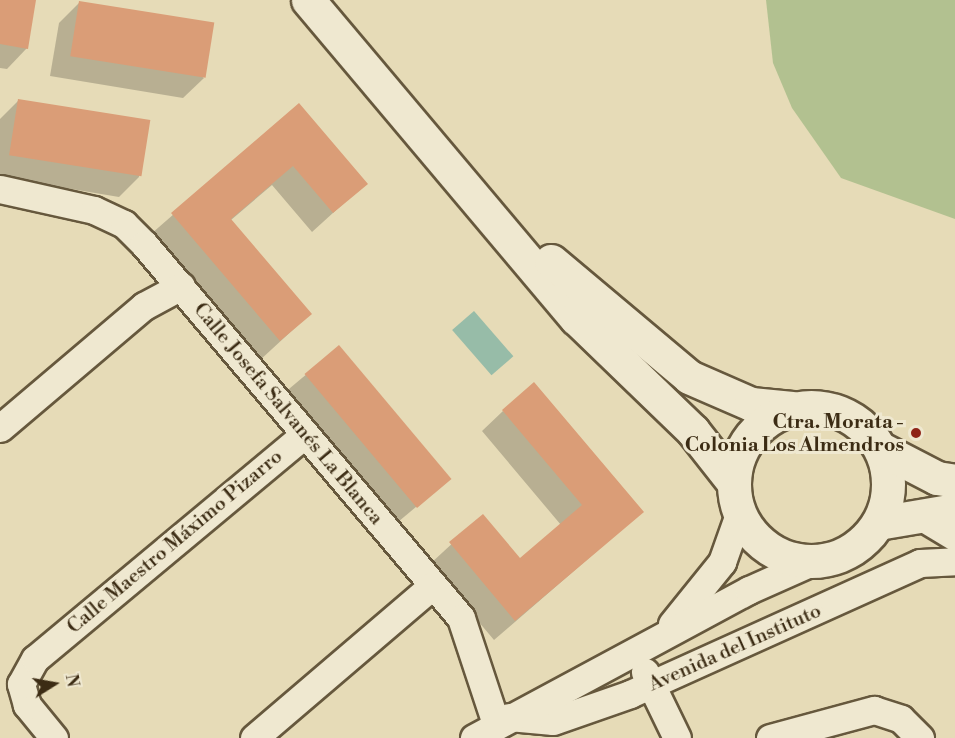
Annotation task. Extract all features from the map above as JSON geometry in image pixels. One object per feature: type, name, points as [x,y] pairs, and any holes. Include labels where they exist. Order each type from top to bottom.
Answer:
[{"type":"main road","points":[[308,0],[447,162],[576,318],[693,431],[733,482],[739,514],[756,539],[782,556],[812,562],[839,556],[860,544],[878,523],[888,485],[881,449]]},
{"type":"main road","points":[[447,162],[591,298],[689,377],[751,404],[792,408],[825,407],[848,415],[881,449],[938,478],[955,481]]},
{"type":"main road","points":[[733,482],[747,438],[770,417],[792,408]]},
{"type":"main road","points":[[878,523],[955,510]]},
{"type":"street","name":"Calle Josefa Salvanés La Blanca","points":[[0,189],[94,210],[124,224],[181,286],[304,435],[461,618],[493,726]]},
{"type":"street","points":[[0,428],[144,306],[181,286]]},
{"type":"street","name":"Calle Maestro Máximo Pizarro","points":[[54,738],[27,705],[21,684],[35,659],[304,435]]},
{"type":"street","name":"Avenida del Instituto","points":[[636,654],[691,607],[722,562],[739,514]]},
{"type":"street","points":[[920,516],[955,537]]},
{"type":"street","name":"Avenida del Instituto","points":[[493,726],[553,721],[652,687],[920,563],[955,561]]},
{"type":"street","name":"Avenida del Instituto","points":[[493,726],[636,654],[749,590],[812,562]]},
{"type":"street","points":[[254,738],[432,586]]},
{"type":"street","points":[[636,654],[677,738]]},
{"type":"street","points":[[770,738],[874,710],[901,719],[920,738]]},
{"type":"shaded area","points":[[766,0],[955,0],[955,219],[841,178],[792,108],[773,63]]},
{"type":"shaded area","points":[[474,311],[513,356],[491,375],[452,330]]},
{"type":"building","points":[[0,0],[36,0],[28,49],[0,44]]},
{"type":"building","points":[[79,1],[214,22],[206,78],[70,56]]},
{"type":"building","points":[[18,99],[150,120],[141,176],[9,155]]},
{"type":"building","points":[[299,103],[368,184],[333,213],[293,166],[231,219],[312,314],[280,341],[171,213]]},
{"type":"building","points":[[339,345],[451,479],[417,508],[305,374]]},
{"type":"building","points":[[534,382],[644,512],[515,621],[449,542],[483,514],[520,558],[582,505],[502,410]]},
{"type":"place","name":"Ctra. Morata - Colonia Los Almendros","points":[[916,433]]}]
